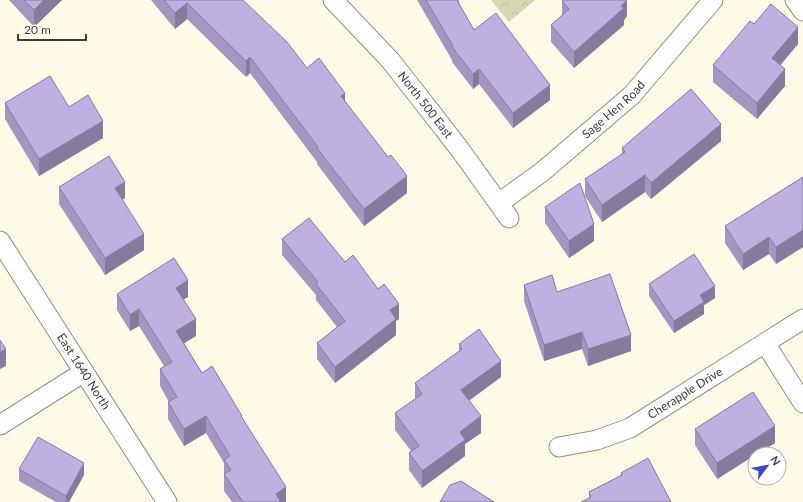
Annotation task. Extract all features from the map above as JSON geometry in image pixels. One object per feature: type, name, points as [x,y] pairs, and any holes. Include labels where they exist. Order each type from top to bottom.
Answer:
[{"type":"street","name":"North 500 East","points":[[333,0],[390,60],[428,107],[504,211]]},
{"type":"street","name":"Sage Hen Road","points":[[504,211],[542,172],[632,95],[713,0]]},
{"type":"street","points":[[795,0],[803,11]]},
{"type":"street","name":"East 1640 North","points":[[0,241],[167,502]]},
{"type":"street","name":"Cherapple Drive","points":[[559,447],[597,440],[630,428],[803,318]]},
{"type":"street","points":[[765,343],[803,403]]},
{"type":"street","points":[[0,425],[84,372]]},
{"type":"green space","points":[[491,0],[535,0],[509,22]]},
{"type":"building","points":[[24,0],[44,0],[34,10]]},
{"type":"building","points":[[164,0],[243,0],[287,42],[307,68],[319,58],[345,93],[341,96],[388,157],[391,155],[407,176],[364,209],[250,57],[246,61],[187,3],[175,13]]},
{"type":"building","points":[[426,0],[457,0],[474,30],[496,13],[550,85],[513,113],[479,69],[473,74],[452,47],[453,46]]},
{"type":"building","points":[[627,0],[621,6],[624,8],[574,52],[551,25],[569,9],[562,1]]},
{"type":"building","points":[[771,4],[798,27],[772,58],[785,69],[757,103],[713,65],[750,21],[754,24]]},
{"type":"building","points":[[50,76],[69,107],[88,95],[103,121],[39,159],[5,103]]},
{"type":"building","points":[[691,89],[721,124],[651,183],[645,175],[602,205],[585,179],[625,152],[622,148]]},
{"type":"building","points":[[109,156],[125,182],[115,188],[144,234],[105,258],[59,187]]},
{"type":"building","points":[[803,177],[803,230],[776,247],[769,237],[743,254],[725,226]]},
{"type":"building","points":[[580,183],[594,224],[569,241],[545,207]]},
{"type":"building","points":[[309,218],[345,262],[353,255],[378,289],[384,284],[399,304],[390,310],[396,319],[335,367],[317,343],[345,321],[316,284],[318,282],[282,239]]},
{"type":"building","points":[[694,254],[715,286],[700,295],[704,302],[674,321],[649,284]]},
{"type":"building","points":[[174,258],[188,280],[176,288],[196,319],[176,331],[202,373],[212,366],[241,416],[286,487],[276,494],[281,502],[243,502],[224,474],[231,470],[224,460],[230,456],[206,416],[184,429],[168,402],[177,397],[160,369],[172,362],[139,309],[130,315],[117,294]]},
{"type":"building","points":[[610,274],[631,335],[588,349],[582,332],[544,345],[524,285],[552,275],[557,292]]},
{"type":"building","points":[[479,329],[501,361],[461,390],[481,416],[460,432],[465,440],[422,471],[409,453],[419,446],[395,413],[422,394],[415,383],[462,349],[459,344]]},
{"type":"building","points":[[0,340],[6,349],[0,352]]},
{"type":"building","points":[[753,392],[775,426],[717,463],[695,429]]},
{"type":"building","points":[[38,437],[84,463],[66,496],[19,469]]},
{"type":"building","points":[[648,458],[671,502],[581,502],[591,497],[589,492],[622,475],[621,473]]},
{"type":"building","points":[[461,481],[494,502],[440,502],[450,485]]}]
